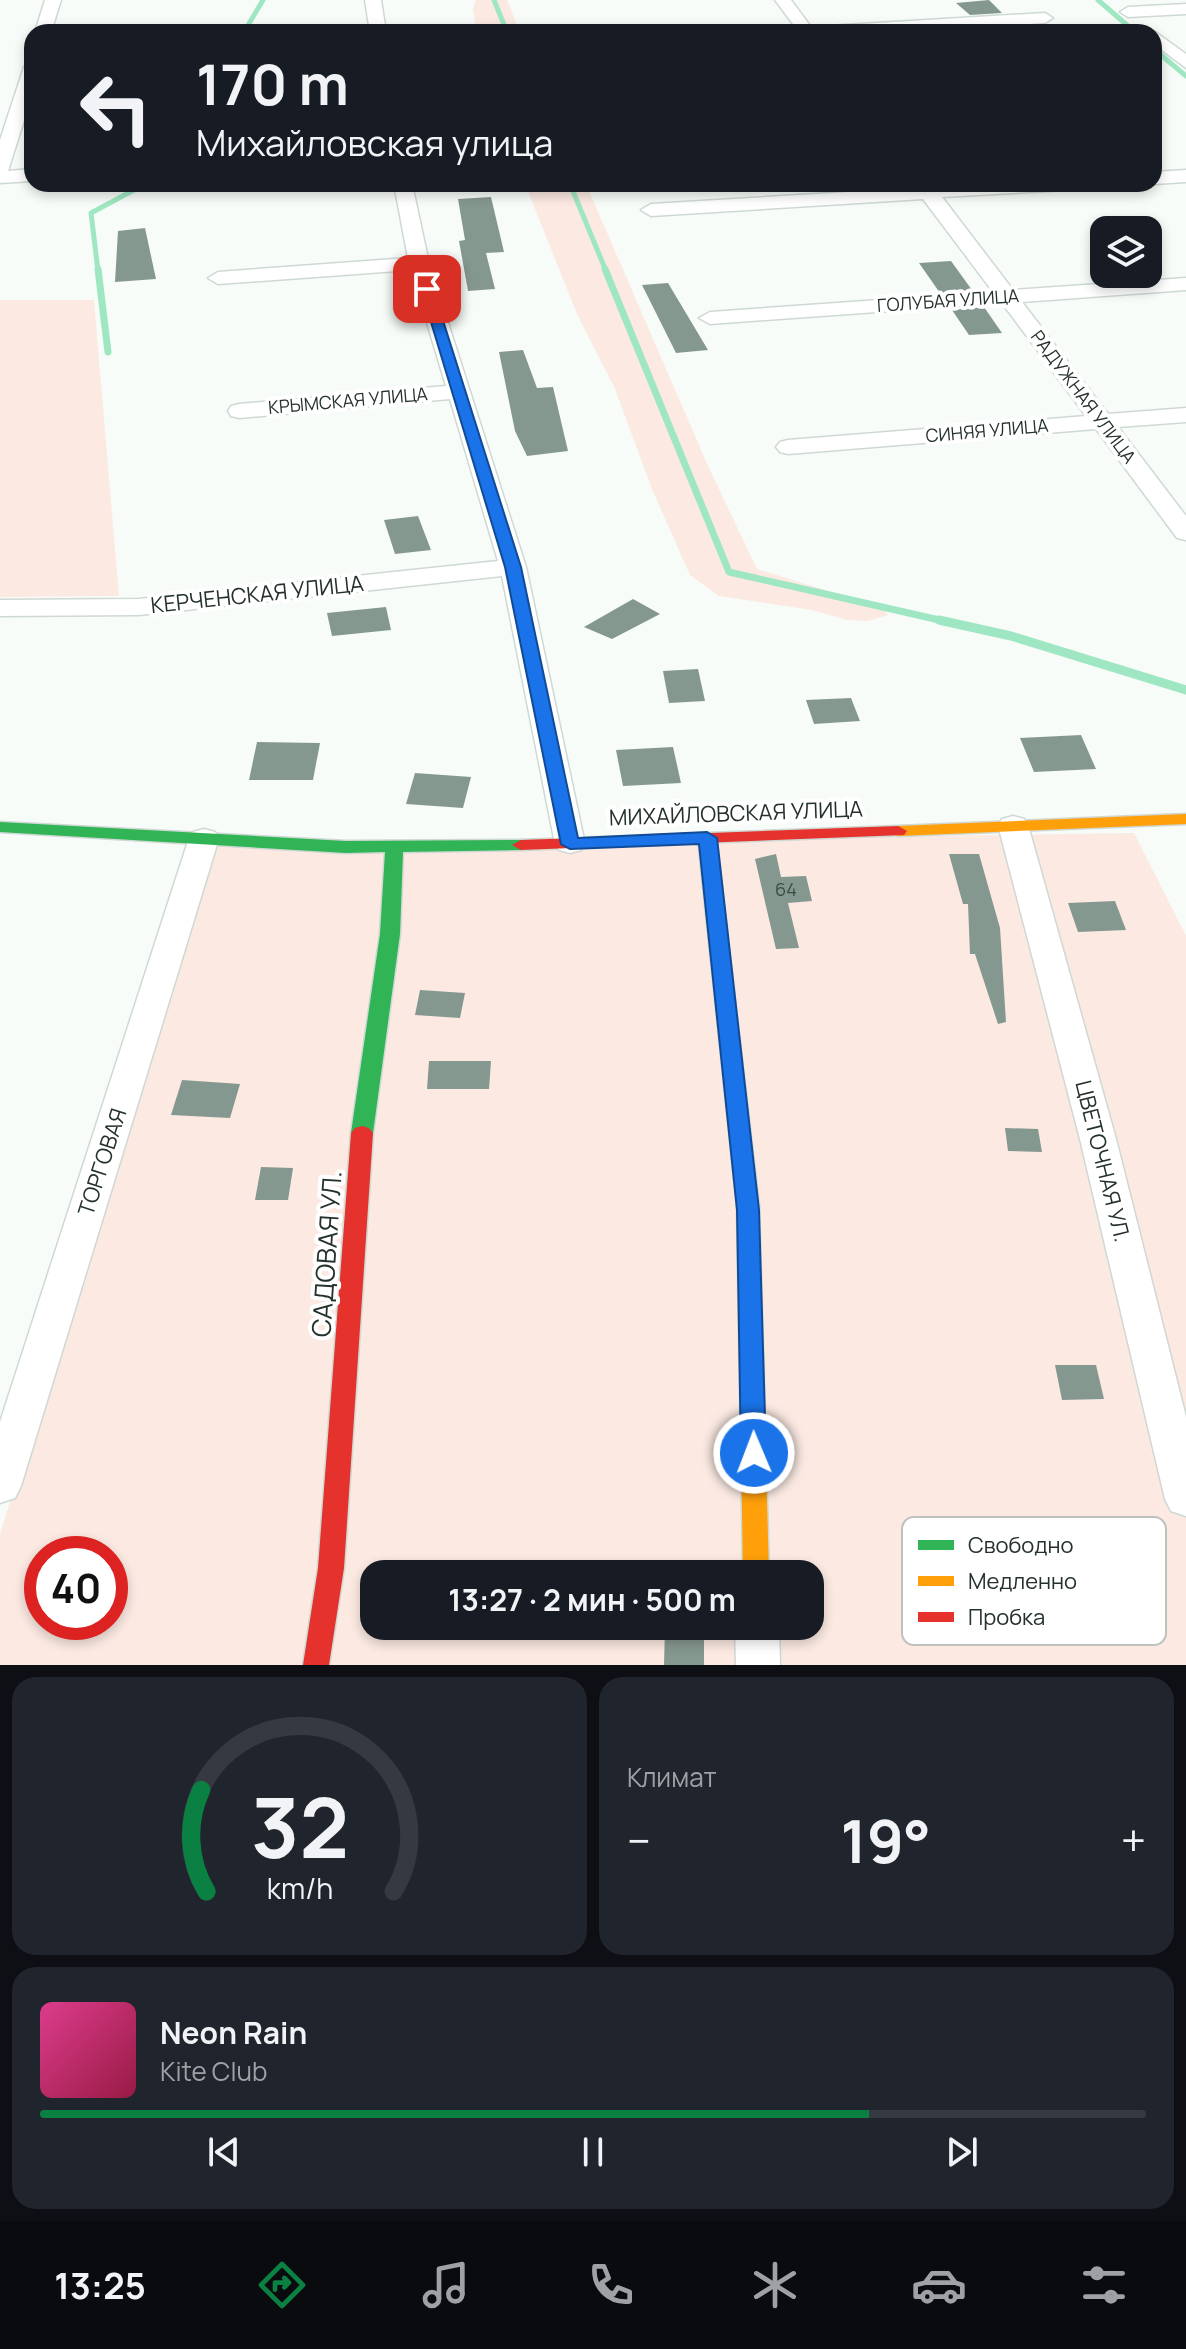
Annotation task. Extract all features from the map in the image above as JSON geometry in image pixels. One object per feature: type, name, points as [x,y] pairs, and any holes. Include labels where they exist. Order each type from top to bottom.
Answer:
[{"type":"street","points":[[46,24],[53,0]]},
{"type":"street","points":[[373,0],[377,24]]},
{"type":"street","points":[[783,0],[801,24]]},
{"type":"street","points":[[1114,0],[1141,24]]},
{"type":"street","points":[[1128,12],[1186,9]]},
{"type":"street","points":[[943,24],[1045,18]]},
{"type":"street","points":[[1162,43],[1186,63]]},
{"type":"street","points":[[0,169],[24,92]]},
{"type":"street","points":[[0,177],[24,176]]},
{"type":"street","points":[[1162,178],[1186,176]]},
{"type":"street","points":[[405,192],[419,263],[513,567],[570,844]]},
{"type":"street","points":[[651,210],[875,192]]},
{"type":"street","name":"РАДУЖНАЯ УЛИЦА","points":[[928,192],[1186,533]]},
{"type":"street","points":[[218,278],[419,263]]},
{"type":"street","name":"ГОЛУБАЯ УЛИЦА","points":[[710,318],[1186,284]]},
{"type":"street","name":"КРЫМСКАЯ УЛИЦА","points":[[239,411],[457,392]]},
{"type":"street","name":"СИНЯЯ УЛИЦА","points":[[788,447],[1186,415]]},
{"type":"street","name":"КЕРЧЕНСКАЯ УЛИЦА","points":[[0,608],[139,607],[513,567]]},
{"type":"street","name":"МИХАЙЛОВСКАЯ УЛИЦА","points":[[0,827],[346,847],[394,847],[570,844],[1186,819]]},
{"type":"street","name":"ЦВЕТОЧНАЯ УЛ.","points":[[1013,825],[1098,1139],[1186,1499]]},
{"type":"street","name":"ТОРГОВАЯ","points":[[0,1486],[204,838]]},
{"type":"street","points":[[707,838],[748,1210],[756,1560]]},
{"type":"street","name":"САДОВАЯ УЛ.","points":[[316,1665],[331,1568],[361,1139],[390,934],[394,847]]},
{"type":"street","points":[[757,1640],[758,1665]]},
{"type":"shaded area","points":[[476,0],[507,0],[517,24],[475,24],[473,8]]},
{"type":"shaded area","points":[[528,192],[589,192],[708,466],[757,569],[880,607],[888,615],[868,621],[847,620],[812,610],[719,596],[690,575],[652,489],[615,389],[577,314]]},
{"type":"shaded area","points":[[0,300],[94,300],[119,596],[0,597]]},
{"type":"shaded area","points":[[1134,833],[1186,936],[1186,1665],[0,1665],[0,1534],[212,846]]},
{"type":"building","points":[[989,0],[1002,13],[970,15],[956,3]]},
{"type":"building","points":[[491,197],[504,252],[486,253],[495,289],[468,291],[459,241],[465,240],[458,199]]},
{"type":"building","points":[[145,228],[156,279],[115,282],[118,231]]},
{"type":"building","points":[[951,261],[972,290],[940,293],[919,263]]},
{"type":"building","points":[[668,283],[708,350],[676,353],[642,285]]},
{"type":"building","points":[[984,307],[1002,333],[969,335],[952,310]]},
{"type":"building","points":[[523,350],[537,388],[553,387],[568,451],[527,456],[515,431],[499,352]]},
{"type":"building","points":[[418,516],[431,550],[395,554],[384,520]]},
{"type":"building","points":[[633,599],[660,614],[612,639],[584,627]]},
{"type":"building","points":[[386,607],[391,630],[332,636],[327,613]]},
{"type":"building","points":[[698,669],[705,701],[669,703],[663,671]]},
{"type":"building","points":[[851,698],[860,721],[814,724],[806,700]]},
{"type":"building","points":[[1081,735],[1096,769],[1034,772],[1020,738]]},
{"type":"building","points":[[257,742],[320,743],[313,780],[249,780]]},
{"type":"building","points":[[673,747],[681,783],[623,786],[616,750]]},
{"type":"building","points":[[415,773],[471,777],[463,808],[406,804]]},
{"type":"building","points":[[776,854],[781,877],[806,876],[812,901],[788,903],[799,948],[776,949],[755,859]]},
{"type":"building","points":[[949,854],[979,854],[1000,928],[1006,1022],[998,1024],[975,954],[970,954],[968,904],[963,904]]},
{"type":"building","points":[[1115,901],[1126,930],[1078,932],[1068,903]]},
{"type":"building","points":[[420,990],[465,993],[460,1018],[415,1015]]},
{"type":"building","points":[[429,1061],[491,1061],[489,1089],[427,1089]]},
{"type":"building","points":[[182,1080],[240,1084],[230,1118],[171,1115]]},
{"type":"building","points":[[1005,1128],[1038,1129],[1042,1152],[1008,1151]]},
{"type":"building","points":[[261,1167],[293,1168],[288,1200],[255,1200]]},
{"type":"building","points":[[1055,1365],[1096,1365],[1104,1399],[1062,1400]]},
{"type":"building","points":[[665,1640],[704,1640],[704,1665],[664,1665]]},
{"type":"waterway","points":[[249,24],[263,0]]},
{"type":"waterway","points":[[494,0],[504,24]]},
{"type":"waterway","points":[[1098,0],[1126,24]]},
{"type":"waterway","points":[[1162,56],[1186,76]]},
{"type":"waterway","points":[[98,271],[91,213],[130,192]]},
{"type":"waterway","points":[[573,192],[606,271]]},
{"type":"waterway","points":[[98,269],[108,352]]},
{"type":"waterway","points":[[605,269],[729,572],[948,622]]},
{"type":"waterway","points":[[939,620],[948,622]]},
{"type":"waterway","points":[[948,622],[1011,636],[1186,690]]},
{"type":"traffic: fast","points":[[0,827],[346,847],[521,845]]},
{"type":"traffic: fast","points":[[707,838],[748,1206]]},
{"type":"traffic: fast","points":[[362,1133],[390,934],[394,847]]},
{"type":"traffic: slow","points":[[898,831],[1186,819]]},
{"type":"traffic: slow","points":[[748,1206],[756,1560]]},
{"type":"traffic: jam","points":[[521,845],[898,831]]},
{"type":"traffic: jam","points":[[316,1665],[331,1568],[362,1133]]},
{"type":"route","points":[[427,289],[513,567],[570,844],[707,838],[748,1210],[754,1453]]}]
